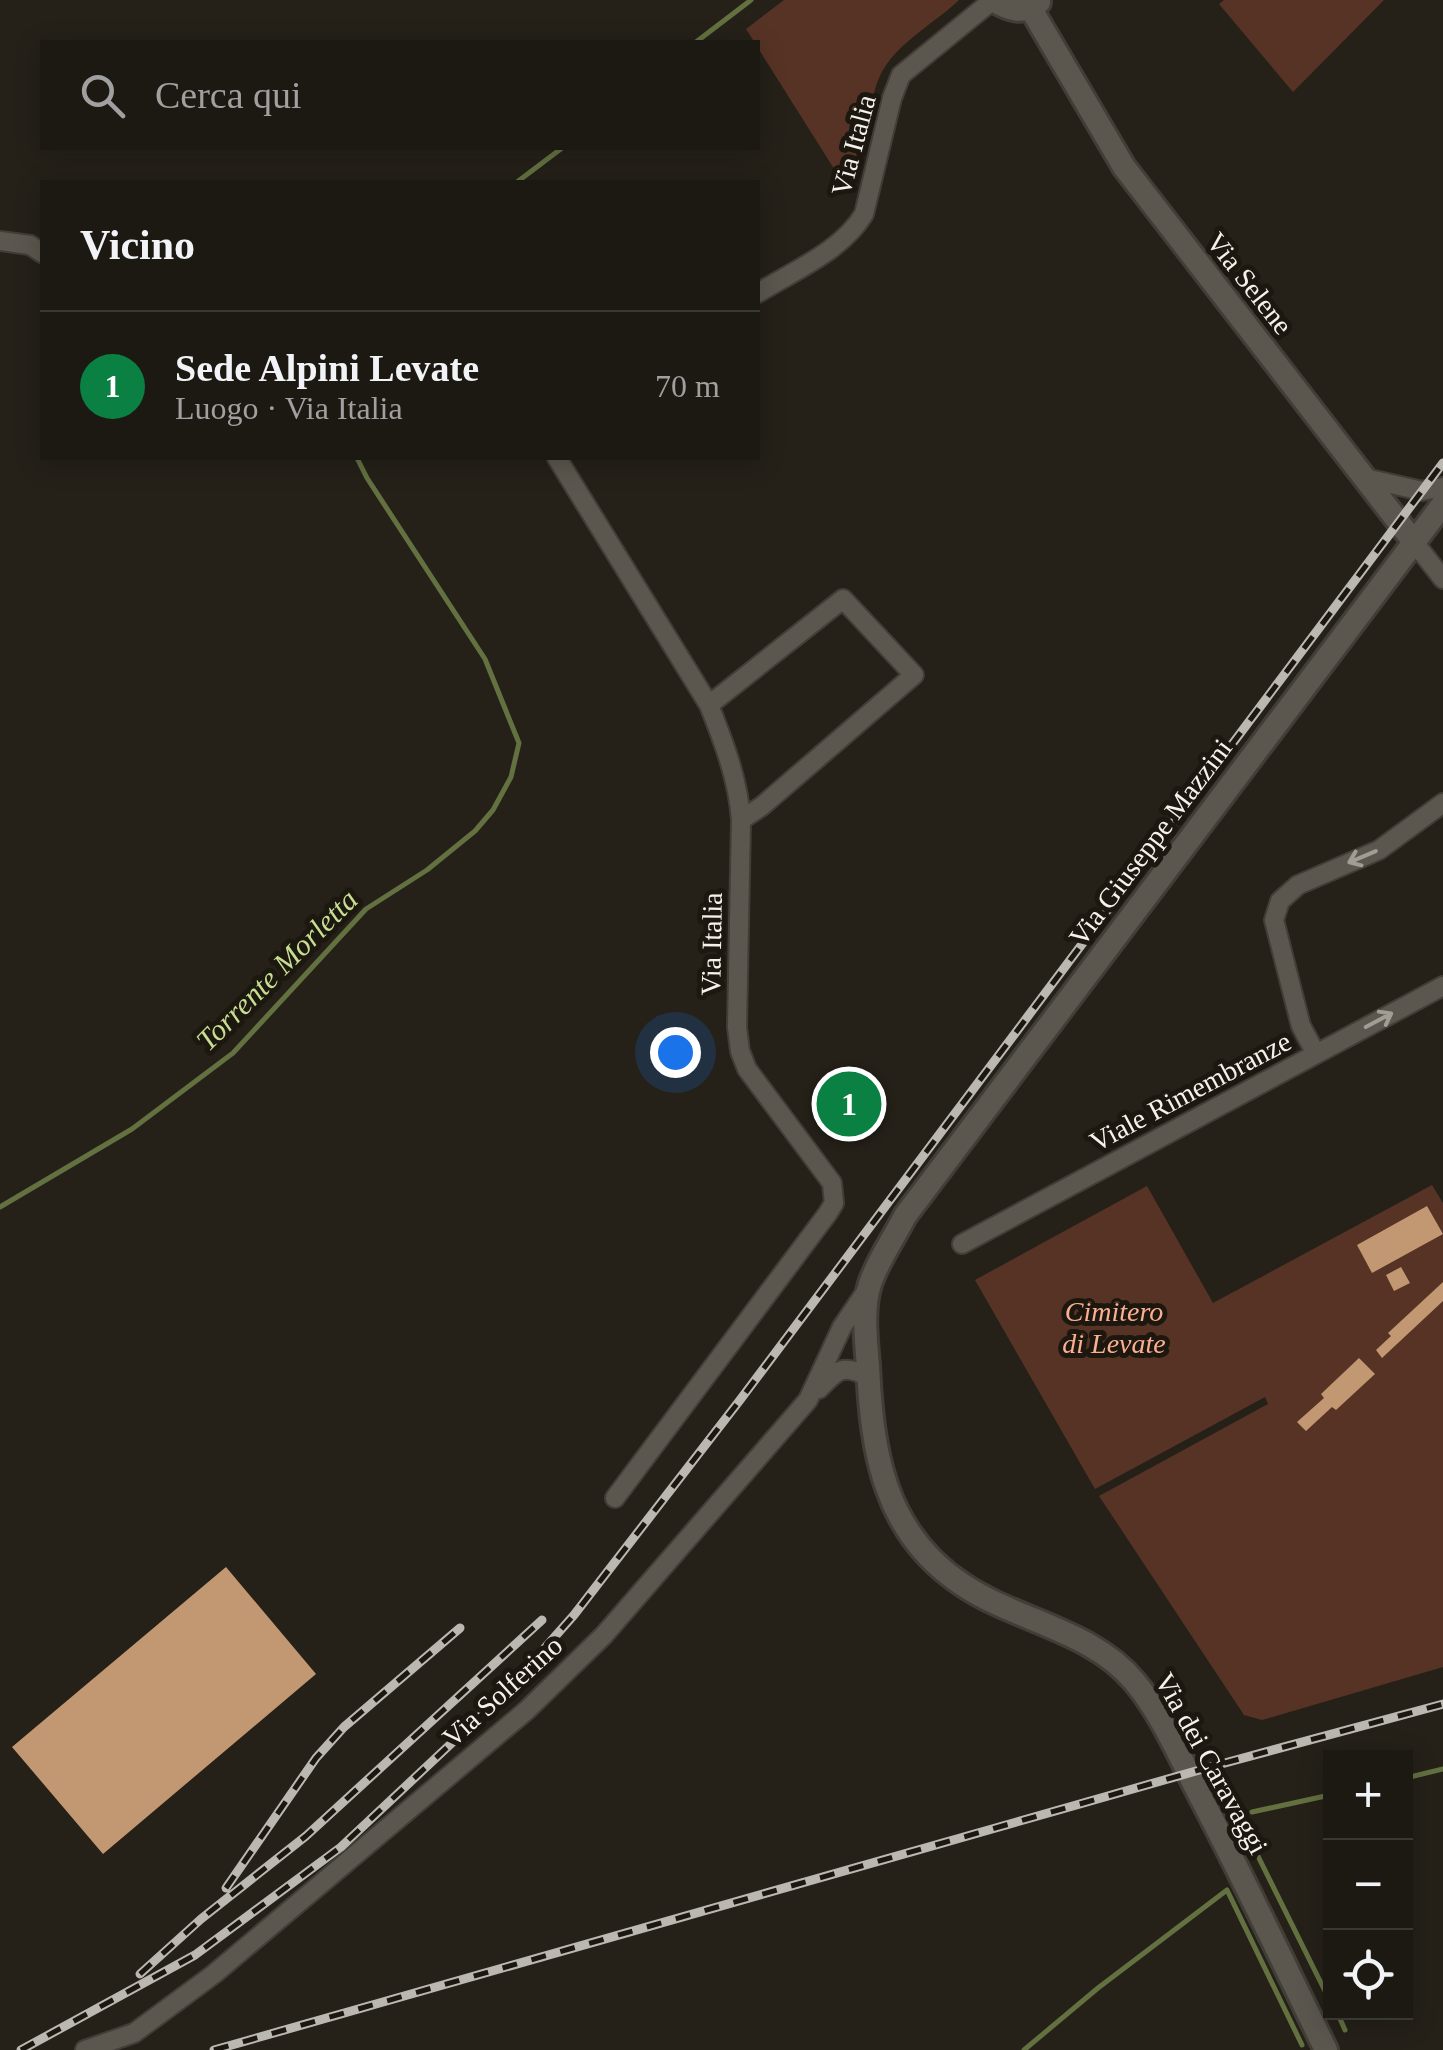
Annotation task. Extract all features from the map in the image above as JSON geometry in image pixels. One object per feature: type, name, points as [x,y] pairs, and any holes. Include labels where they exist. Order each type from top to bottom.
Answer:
[{"type":"street","points":[[993,0],[1011,10],[1036,4]]},
{"type":"street","name":"Via Italia","points":[[760,292],[842,241],[856,228],[864,214],[892,98],[902,76],[993,0]]},
{"type":"street","name":"Via Selene","points":[[1036,4],[1124,167],[1443,579]]},
{"type":"street","points":[[0,241],[30,245],[40,252]]},
{"type":"street","name":"Via Italia","points":[[558,460],[708,705],[738,786],[740,1050],[746,1069],[832,1182],[834,1203],[615,1498]]},
{"type":"street","points":[[1365,478],[1422,491],[1443,487]]},
{"type":"street","name":"Via Giuseppe Mazzini","points":[[870,1286],[905,1216],[1443,504]]},
{"type":"street","points":[[708,705],[842,598],[914,675],[741,820]]},
{"type":"street","points":[[1316,1054],[1301,1026],[1274,920],[1280,901],[1298,885],[1379,850],[1443,803]]},
{"type":"street","name":"Viale Rimembranze","points":[[962,1244],[1443,986]]},
{"type":"street","name":"Via dei Caravaggi","points":[[870,1286],[866,1339],[871,1430],[888,1497],[928,1555],[960,1583],[997,1606],[1076,1638],[1132,1678],[1152,1705],[1202,1799],[1326,2050]]},
{"type":"street","name":"Via Solferino","points":[[85,2050],[134,2033],[214,1974],[527,1710],[604,1634],[808,1400],[828,1354],[870,1286]]},
{"type":"street","points":[[828,1354],[843,1342],[866,1339]]},
{"type":"street","points":[[808,1400],[836,1372],[854,1369],[868,1377]]},
{"type":"green space","points":[[784,0],[959,0],[908,41],[883,70],[872,99],[860,168],[848,191],[760,51],[760,40],[753,40],[746,29]]},
{"type":"green space","points":[[1224,0],[1384,0],[1293,92],[1219,4]]},
{"type":"green space","name":"Cimitero di Levate","points":[[1432,1185],[1443,1203],[1443,1667],[1262,1720],[1244,1715],[1099,1496],[1268,1404],[1265,1397],[1095,1489],[975,1280],[1147,1186],[1213,1303]]},
{"type":"building","points":[[843,1071],[879,1119],[855,1137],[819,1089]]},
{"type":"building","points":[[1427,1206],[1443,1234],[1372,1273],[1357,1245]]},
{"type":"building","points":[[1401,1267],[1410,1283],[1394,1291],[1386,1275]]},
{"type":"building","points":[[1443,1282],[1443,1301],[1382,1358],[1376,1350],[1391,1336],[1388,1333]]},
{"type":"building","points":[[1359,1358],[1375,1374],[1306,1431],[1297,1422]]},
{"type":"building","points":[[226,1567],[316,1674],[103,1854],[12,1747]]},
{"type":"waterway","name":"Torrente Morletta","points":[[699,40],[751,0]]},
{"type":"waterway","name":"Torrente Morletta","points":[[520,180],[559,150]]},
{"type":"waterway","name":"Torrente Morletta","points":[[0,1207],[132,1129],[233,1053],[366,909],[427,870],[475,831],[493,810],[511,777],[519,743],[485,659],[358,460]]},
{"type":"waterway","points":[[1413,1776],[1443,1769]]},
{"type":"waterway","points":[[1252,1812],[1323,1797]]},
{"type":"waterway","points":[[1238,1816],[1323,1987]]},
{"type":"waterway","points":[[1024,2050],[1227,1890],[1302,2045]]},
{"type":"waterway","points":[[1341,2020],[1345,2030]]},
{"type":"railway","points":[[21,2050],[195,1955],[341,1847],[505,1693],[574,1615],[740,1400],[1443,463]]},
{"type":"railway","points":[[140,1974],[201,1919],[306,1836],[542,1620]]},
{"type":"railway","points":[[226,1888],[316,1758],[344,1727],[460,1628]]},
{"type":"railway","points":[[214,2050],[1443,1704]]},
{"type":"place","name":"Sede Alpini Levate","points":[[849,1104]]}]
